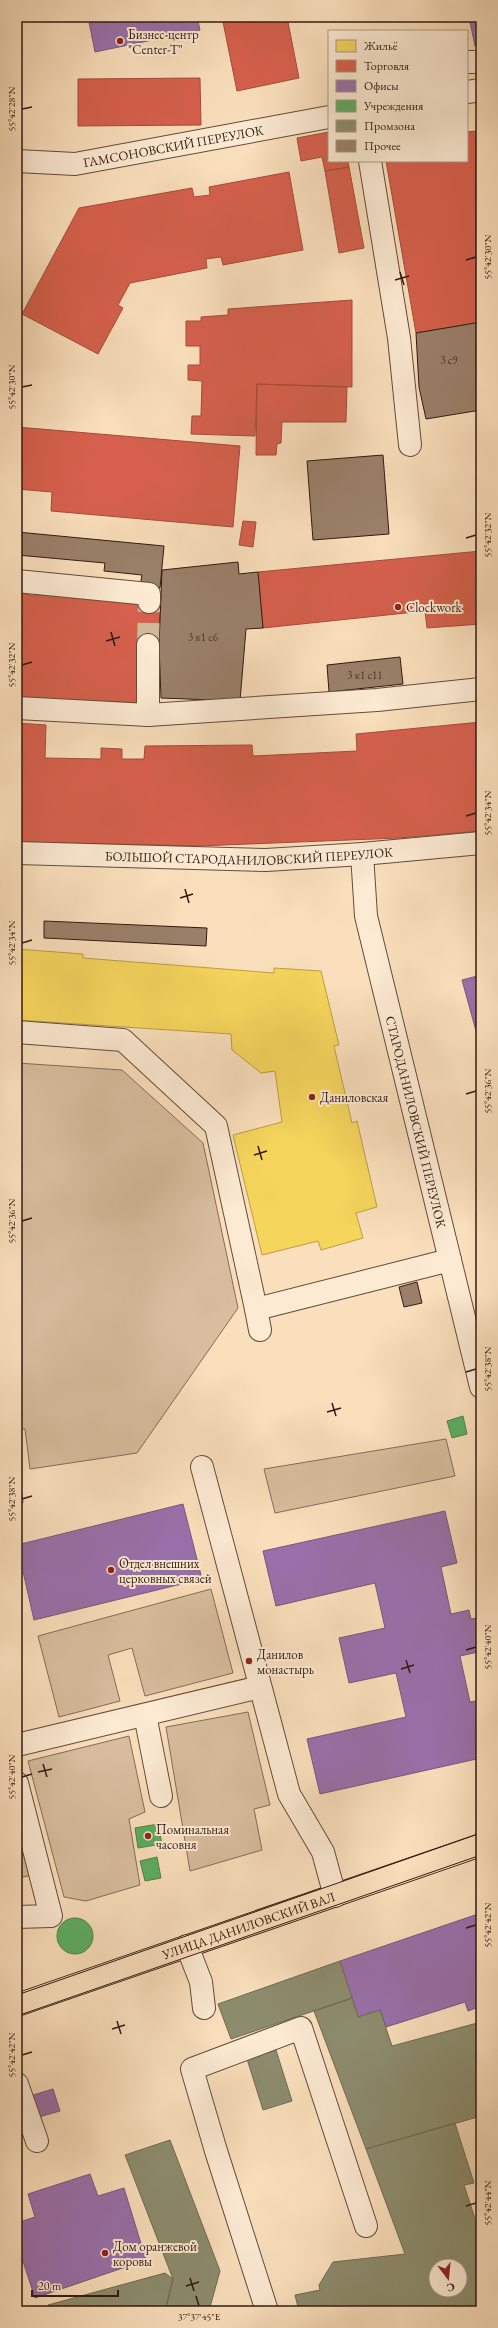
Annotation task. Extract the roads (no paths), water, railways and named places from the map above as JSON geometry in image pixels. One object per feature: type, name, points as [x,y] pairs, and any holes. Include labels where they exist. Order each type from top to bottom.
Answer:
[{"type":"main road","name":"УЛИЦА ДАНИЛОВСКИЙ ВАЛ","points":[[17,2005],[481,1845]]},
{"type":"street","points":[[468,62],[481,62]]},
{"type":"street","points":[[468,92],[481,90]]},
{"type":"street","name":"ГАМСОНОВСКИЙ ПЕРЕУЛОК","points":[[17,161],[75,164],[328,117]]},
{"type":"street","points":[[370,162],[399,338],[410,445]]},
{"type":"street","points":[[17,581],[149,594],[149,602]]},
{"type":"street","points":[[148,645],[148,715]]},
{"type":"street","points":[[17,708],[148,715],[377,700],[481,689]]},
{"type":"street","name":"БОЛЬШОЙ СТАРОДАНИЛОВСКИЙ ПЕРЕУЛОК","points":[[17,853],[266,860],[362,854],[481,842]]},
{"type":"street","name":"СТАРОДАНИЛОВСКИЙ ПЕРЕУЛОК","points":[[362,854],[366,916],[481,1387]]},
{"type":"street","points":[[17,1032],[123,1040],[216,1126],[258,1320],[450,1260]]},
{"type":"street","points":[[202,1467],[289,1794],[323,1852],[335,1896]]},
{"type":"street","points":[[17,1745],[260,1687]]},
{"type":"street","points":[[145,1715],[161,1796]]},
{"type":"street","points":[[17,1783],[51,1916],[17,1917]]},
{"type":"street","points":[[188,1946],[201,1982],[204,2008]]},
{"type":"street","points":[[267,2311],[216,2151],[192,2069],[301,2028],[366,2226]]},
{"type":"street","points":[[17,2084],[37,2140]]},
{"type":"tunnel","points":[[148,645],[149,602]]},
{"type":"tram line","points":[[17,1995],[481,1833]]},
{"type":"tram line","points":[[17,2016],[481,1855]]},
{"type":"place","name":"Бизнес-центр \"Center-T\"","points":[[120,41]]},
{"type":"place","name":"Clockwork","points":[[398,607]]},
{"type":"place","name":"Даниловская","points":[[312,1097]]},
{"type":"place","name":"Отдел внешних церковных связей","points":[[111,1570]]},
{"type":"place","name":"Данилов монастырь","points":[[249,1661]]},
{"type":"place","name":"Поминальная часовня","points":[[148,1836]]},
{"type":"place","name":"Дом оранжевой коровы","points":[[105,2253]]}]
